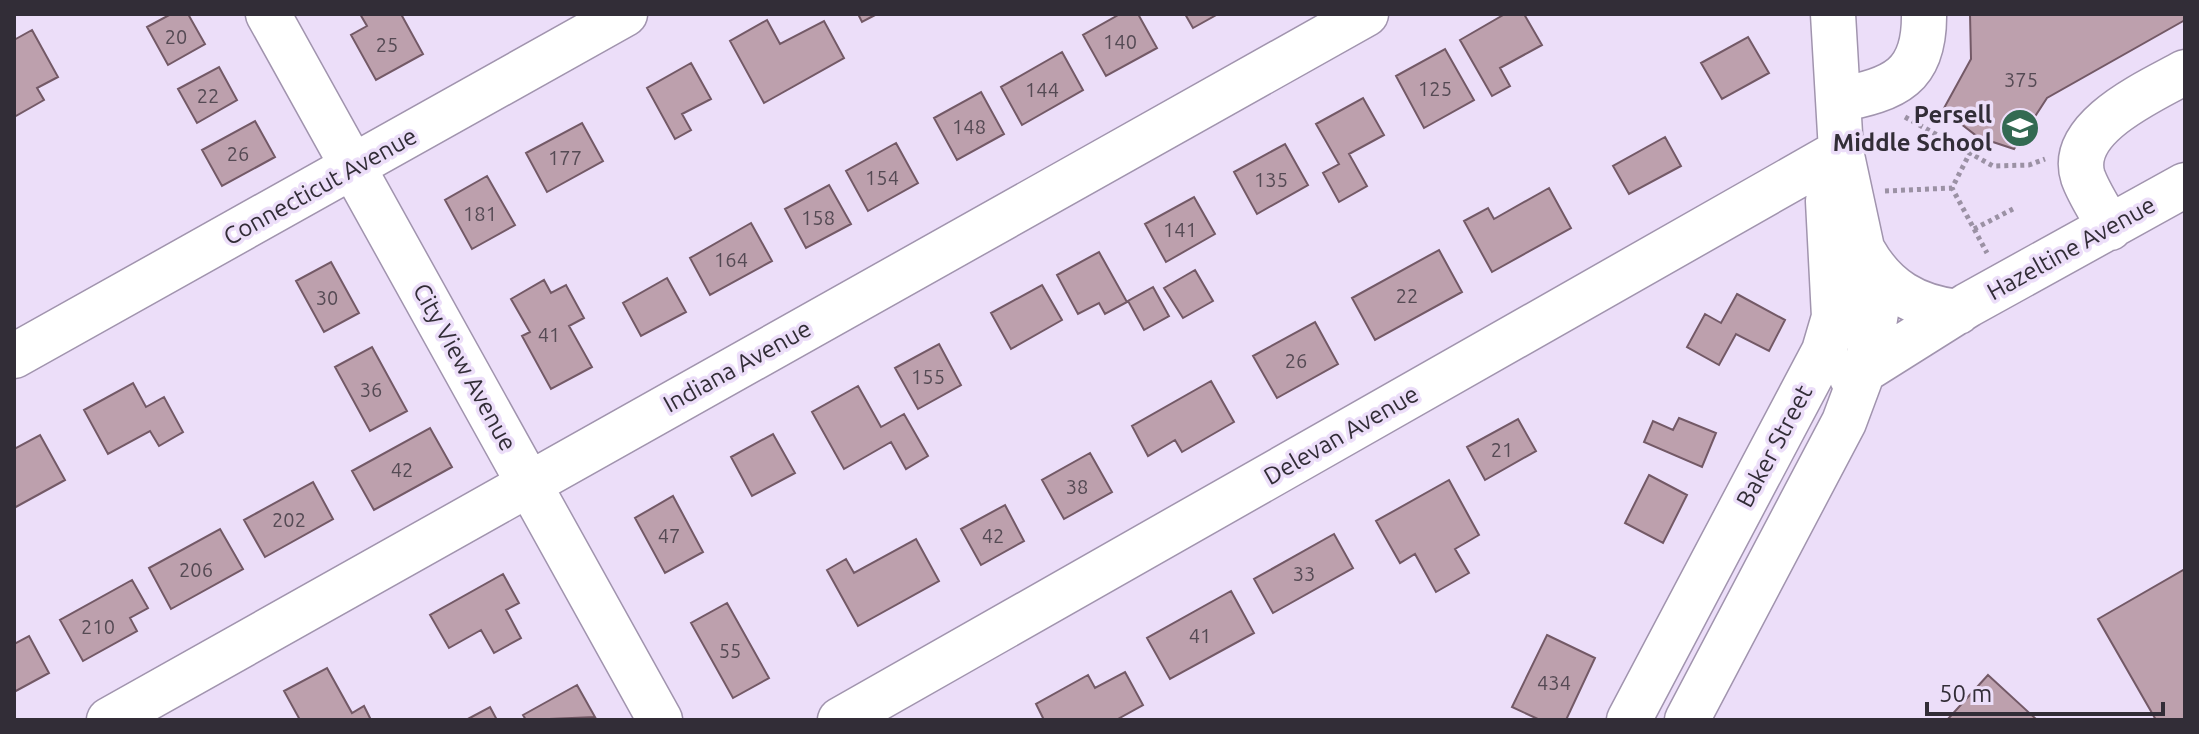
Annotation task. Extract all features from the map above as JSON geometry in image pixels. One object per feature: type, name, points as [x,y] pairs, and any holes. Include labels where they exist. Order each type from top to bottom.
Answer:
[{"type":"street","name":"City View Avenue","points":[[268,14],[660,720]]},
{"type":"street","name":"Connecticut Avenue","points":[[14,356],[625,14]]},
{"type":"street","name":"Indiana Avenue","points":[[109,720],[1366,14]]},
{"type":"street","name":"Baker Street","points":[[1687,720],[1837,436],[1863,371],[1876,313],[1841,151],[1833,14]]},
{"type":"street","points":[[1838,100],[1882,90],[1910,71],[1923,47],[1924,14]]},
{"type":"street","points":[[2110,228],[2082,175],[2086,142],[2114,114],[2185,72]]},
{"type":"street","name":"Baker Street","points":[[1629,720],[1824,351],[1834,317],[1828,201],[1841,151]]},
{"type":"street","name":"Delevan Avenue","points":[[840,720],[1841,151]]},
{"type":"street","name":"Hazeltine Avenue","points":[[1768,457],[1809,409],[1863,371],[1958,312],[2185,185]]},
{"type":"street","points":[[1862,249],[1887,284],[1905,297],[1922,306],[1958,312]]},
{"type":"path","points":[[1893,110],[1993,166],[2029,165],[2050,157]]},
{"type":"path","points":[[1952,188],[1978,137]]},
{"type":"path","points":[[1872,192],[1952,188]]},
{"type":"path","points":[[1952,188],[1989,256]]},
{"type":"path","points":[[1974,229],[2013,209]]},
{"type":"building","points":[[171,14],[188,14],[205,44],[168,65],[147,27]]},
{"type":"building","points":[[360,14],[401,14],[423,54],[376,80],[351,35],[367,26]]},
{"type":"building","points":[[858,14],[877,14],[862,22]]},
{"type":"building","points":[[1120,14],[1138,14],[1157,48],[1106,76],[1083,35]]},
{"type":"building","points":[[1185,14],[1218,14],[1193,28]]},
{"type":"building","points":[[1505,14],[1524,14],[1542,45],[1500,68],[1510,86],[1492,96],[1460,40]]},
{"type":"building","points":[[1970,14],[2185,14],[2185,20],[2047,98],[2014,149],[1978,137],[1943,110],[1971,59]]},
{"type":"building","points":[[767,20],[780,44],[824,21],[844,58],[764,103],[730,41]]},
{"type":"building","points":[[32,30],[58,77],[37,88],[44,100],[14,117],[14,40]]},
{"type":"building","points":[[1748,37],[1769,73],[1722,99],[1701,63]]},
{"type":"building","points":[[1445,49],[1474,100],[1424,128],[1396,76]]},
{"type":"building","points":[[1062,52],[1083,90],[1022,125],[1001,87]]},
{"type":"building","points":[[691,63],[711,99],[682,114],[691,130],[675,139],[647,88]]},
{"type":"building","points":[[219,67],[237,100],[197,123],[178,89]]},
{"type":"building","points":[[981,92],[1004,134],[957,160],[934,118]]},
{"type":"building","points":[[1363,98],[1384,135],[1349,154],[1367,186],[1339,202],[1323,173],[1339,164],[1316,124]]},
{"type":"building","points":[[255,121],[275,157],[222,186],[202,150]]},
{"type":"building","points":[[582,123],[603,161],[547,192],[526,153]]},
{"type":"building","points":[[1665,137],[1681,166],[1629,194],[1613,166]]},
{"type":"building","points":[[896,143],[918,183],[868,211],[846,171]]},
{"type":"building","points":[[1285,144],[1308,185],[1257,214],[1234,172]]},
{"type":"building","points":[[487,176],[515,225],[472,249],[445,200]]},
{"type":"building","points":[[829,185],[851,224],[806,248],[785,209]]},
{"type":"building","points":[[1549,188],[1571,228],[1492,272],[1464,221],[1488,208],[1494,219]]},
{"type":"building","points":[[1194,197],[1215,234],[1166,262],[1145,224]]},
{"type":"building","points":[[751,223],[772,261],[710,295],[690,258]]},
{"type":"building","points":[[1439,250],[1462,292],[1375,340],[1352,298]]},
{"type":"building","points":[[1099,252],[1127,302],[1105,314],[1099,303],[1078,314],[1057,275]]},
{"type":"building","points":[[331,262],[359,313],[324,332],[296,281]]},
{"type":"building","points":[[1195,270],[1213,301],[1183,318],[1164,288]]},
{"type":"building","points":[[667,278],[686,312],[641,336],[623,303]]},
{"type":"building","points":[[544,280],[551,293],[566,285],[584,318],[569,326],[592,367],[551,389],[522,336],[530,332],[511,299]]},
{"type":"building","points":[[1042,285],[1062,320],[1011,349],[991,313]]},
{"type":"building","points":[[1153,287],[1169,316],[1144,330],[1128,301]]},
{"type":"building","points":[[1737,294],[1785,320],[1769,351],[1736,334],[1719,365],[1687,347],[1705,314],[1721,323]]},
{"type":"building","points":[[1315,322],[1338,364],[1277,398],[1253,356]]},
{"type":"building","points":[[939,344],[961,385],[918,409],[895,368]]},
{"type":"building","points":[[372,347],[407,411],[370,431],[335,367]]},
{"type":"building","points":[[1211,381],[1234,422],[1182,452],[1175,440],[1148,456],[1132,426]]},
{"type":"building","points":[[133,383],[146,407],[164,397],[183,432],[159,446],[150,431],[108,454],[84,410]]},
{"type":"building","points":[[858,386],[881,427],[904,414],[928,456],[906,469],[891,442],[844,469],[812,412]]},
{"type":"building","points":[[1679,418],[1716,433],[1702,467],[1644,442],[1653,421],[1673,430]]},
{"type":"building","points":[[1518,419],[1536,451],[1485,480],[1467,447]]},
{"type":"building","points":[[430,428],[452,467],[374,510],[352,471]]},
{"type":"building","points":[[773,434],[795,473],[752,496],[731,457]]},
{"type":"building","points":[[40,435],[65,480],[14,508],[14,449]]},
{"type":"building","points":[[1090,453],[1112,492],[1064,519],[1042,480]]},
{"type":"building","points":[[1649,475],[1687,495],[1663,543],[1625,523]]},
{"type":"building","points":[[1449,480],[1479,535],[1455,549],[1469,573],[1436,592],[1415,554],[1400,563],[1376,521]]},
{"type":"building","points":[[313,482],[333,519],[265,557],[244,520]]},
{"type":"building","points":[[673,496],[703,552],[665,573],[635,518]]},
{"type":"building","points":[[1005,505],[1024,541],[981,565],[961,529]]},
{"type":"building","points":[[220,529],[243,569],[171,609],[149,568]]},
{"type":"building","points":[[1334,534],[1353,568],[1273,613],[1254,579]]},
{"type":"building","points":[[916,539],[939,581],[858,626],[827,570],[846,559],[854,573]]},
{"type":"building","points":[[2185,569],[2185,720],[2156,720],[2098,619]]},
{"type":"building","points":[[503,574],[519,603],[506,610],[521,638],[494,653],[481,630],[449,648],[430,615]]},
{"type":"building","points":[[132,580],[148,608],[130,618],[137,631],[83,661],[60,620]]},
{"type":"building","points":[[1231,591],[1254,633],[1170,679],[1147,638]]},
{"type":"building","points":[[727,603],[769,678],[733,698],[691,623]]},
{"type":"building","points":[[1547,635],[1595,658],[1566,720],[1540,720],[1512,707]]},
{"type":"building","points":[[29,636],[49,673],[14,692],[14,644]]},
{"type":"building","points":[[327,668],[352,713],[364,706],[371,720],[300,720],[284,691]]},
{"type":"building","points":[[1125,672],[1143,705],[1116,720],[1044,720],[1036,704],[1088,675],[1095,688]]},
{"type":"building","points":[[1988,675],[2037,720],[1947,720]]},
{"type":"building","points":[[577,685],[595,717],[526,720],[523,715]]},
{"type":"building","points":[[490,707],[497,720],[466,720]]},
{"type":"place","name":"Persell Middle School","points":[[2020,128]]}]
